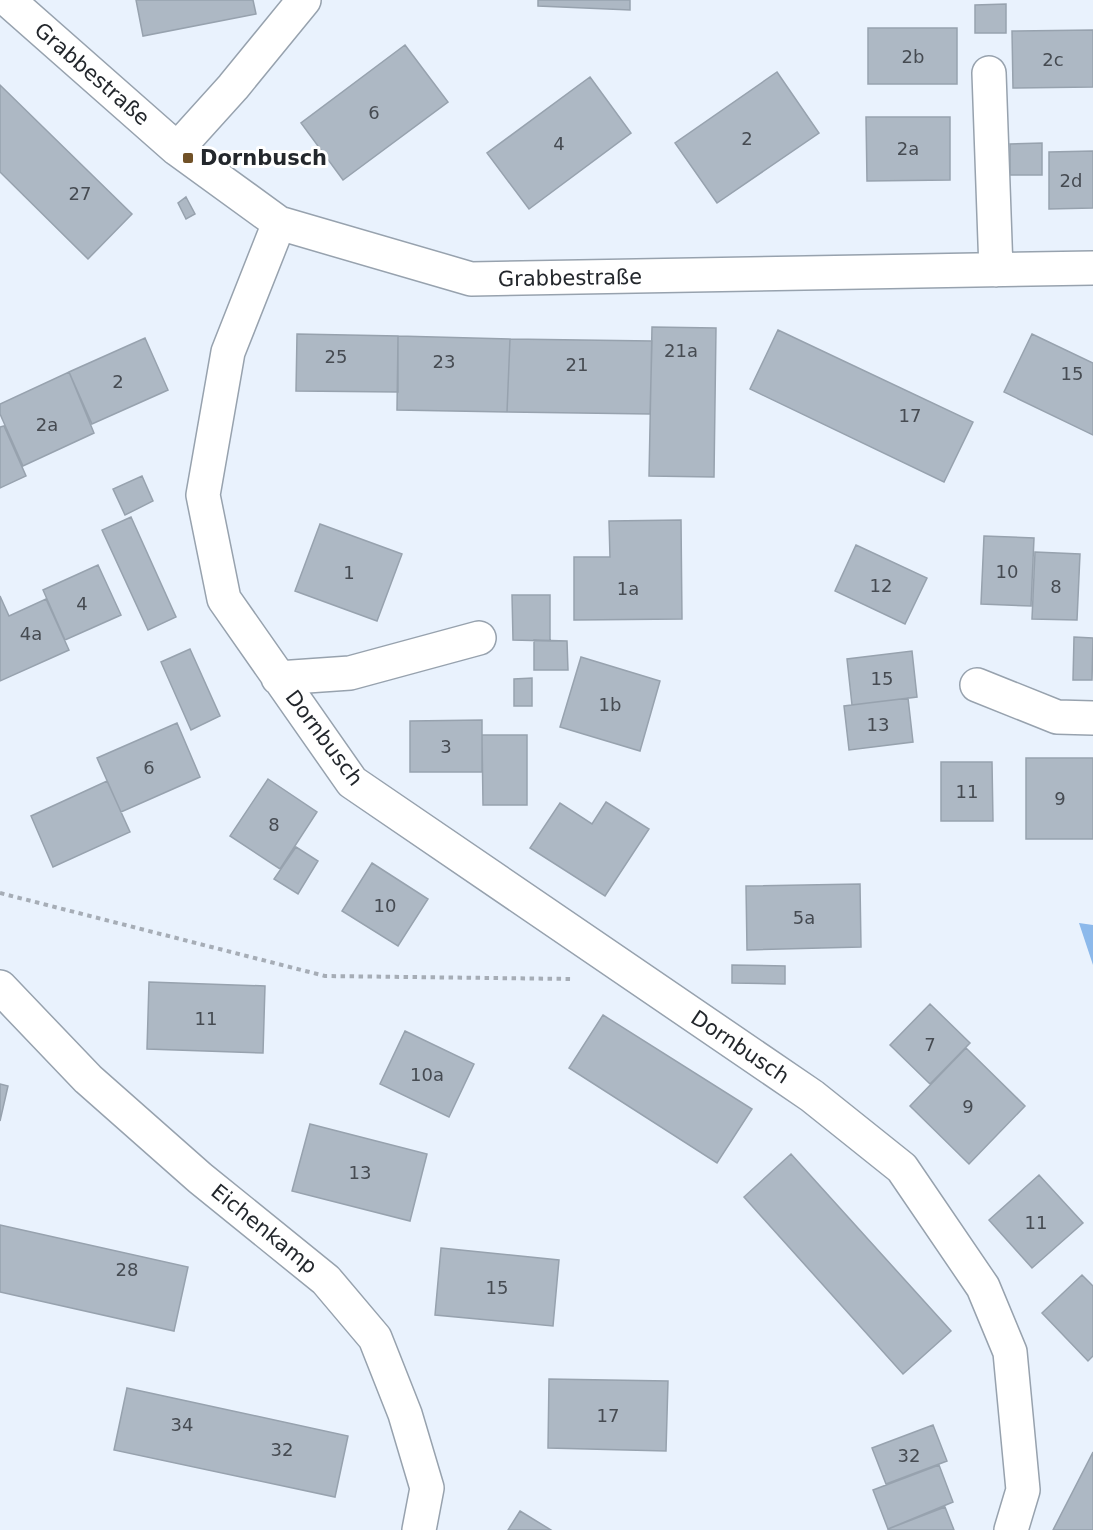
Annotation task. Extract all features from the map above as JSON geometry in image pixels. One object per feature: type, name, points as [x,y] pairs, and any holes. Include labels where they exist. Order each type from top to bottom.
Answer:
[{"type":"street","name":"Grabbestraße","points":[[8,0],[177,149],[279,223],[471,279],[1093,268]]},
{"type":"street","points":[[177,149],[233,87],[304,0]]},
{"type":"street","points":[[989,73],[996,270]]},
{"type":"street","name":"Dornbusch","points":[[279,223],[228,352],[203,495],[224,598],[352,782],[812,1096],[902,1168],[983,1287],[1010,1352],[1023,1490],[1011,1530]]},
{"type":"street","name":"Dornbusch","points":[[278,678],[350,673],[479,638]]},
{"type":"street","points":[[977,685],[1057,717],[1093,717]]},
{"type":"street","name":"Eichenkamp","points":[[0,987],[88,1079],[200,1178],[326,1280],[375,1338],[405,1414],[427,1488],[419,1530]]},
{"type":"path","points":[[0,893],[325,976],[571,979],[627,970]]},
{"type":"shaded area","points":[[1079,923],[1093,925],[1093,965]]},
{"type":"building","points":[[136,0],[253,0],[256,14],[143,36]]},
{"type":"building","points":[[538,0],[630,0],[630,10],[538,6]]},
{"type":"building","points":[[1006,4],[1006,33],[975,33],[975,5]]},
{"type":"building","points":[[868,28],[957,28],[957,84],[868,84]]},
{"type":"building","points":[[1093,30],[1093,87],[1013,88],[1012,31]]},
{"type":"building","points":[[405,45],[448,102],[343,180],[301,123]]},
{"type":"building","points":[[777,72],[819,133],[717,203],[675,143]]},
{"type":"building","points":[[590,77],[631,133],[529,209],[487,153]]},
{"type":"building","points":[[0,85],[132,214],[88,259],[0,172]]},
{"type":"building","points":[[866,117],[950,117],[950,180],[867,181]]},
{"type":"building","points":[[1042,143],[1042,175],[1010,175],[1010,144]]},
{"type":"building","points":[[1093,151],[1093,208],[1049,209],[1049,152]]},
{"type":"building","points":[[186,197],[195,214],[186,219],[178,203]]},
{"type":"building","points":[[652,327],[716,328],[714,477],[649,476]]},
{"type":"building","points":[[778,330],[973,422],[944,482],[750,389]]},
{"type":"building","points":[[297,334],[398,336],[398,392],[296,391]]},
{"type":"building","points":[[1032,334],[1093,363],[1093,435],[1004,392]]},
{"type":"building","points":[[398,336],[510,339],[507,412],[397,410]]},
{"type":"building","points":[[145,338],[168,390],[92,424],[69,372]]},
{"type":"building","points":[[510,339],[652,341],[650,414],[507,412]]},
{"type":"building","points":[[69,372],[94,433],[23,466],[0,414],[0,404]]},
{"type":"building","points":[[4,426],[26,476],[0,488],[0,427]]},
{"type":"building","points":[[142,476],[153,501],[125,515],[113,489]]},
{"type":"building","points":[[131,517],[176,617],[148,630],[102,530]]},
{"type":"building","points":[[681,520],[682,619],[574,620],[574,557],[610,557],[609,521]]},
{"type":"building","points":[[320,524],[402,554],[377,621],[295,591]]},
{"type":"building","points":[[984,536],[1034,538],[1031,606],[981,604]]},
{"type":"building","points":[[856,545],[927,578],[905,624],[835,591]]},
{"type":"building","points":[[1035,552],[1080,554],[1077,620],[1032,619]]},
{"type":"building","points":[[98,565],[121,615],[65,640],[43,590]]},
{"type":"building","points":[[512,595],[550,595],[550,641],[513,640]]},
{"type":"building","points":[[0,596],[9,616],[46,599],[69,650],[0,681]]},
{"type":"building","points":[[1074,637],[1093,638],[1092,680],[1073,680]]},
{"type":"building","points":[[534,640],[567,641],[568,670],[534,670]]},
{"type":"building","points":[[190,649],[220,716],[191,730],[161,662]]},
{"type":"building","points":[[912,651],[917,697],[852,705],[847,659]]},
{"type":"building","points":[[581,657],[660,681],[640,751],[560,727]]},
{"type":"building","points":[[532,678],[532,706],[514,706],[514,679]]},
{"type":"building","points":[[908,698],[913,742],[849,750],[844,706]]},
{"type":"building","points":[[482,720],[482,772],[410,772],[410,721]]},
{"type":"building","points":[[177,723],[200,777],[121,812],[97,758]]},
{"type":"building","points":[[482,735],[527,735],[527,805],[483,805]]},
{"type":"building","points":[[1026,758],[1093,758],[1093,839],[1026,839]]},
{"type":"building","points":[[941,762],[992,762],[993,821],[941,821]]},
{"type":"building","points":[[268,779],[317,812],[280,869],[230,836]]},
{"type":"building","points":[[107,781],[130,832],[53,867],[31,816]]},
{"type":"building","points":[[606,802],[649,829],[605,896],[530,848],[560,803],[592,824]]},
{"type":"building","points":[[296,847],[318,861],[298,894],[274,879]]},
{"type":"building","points":[[372,863],[428,899],[398,946],[342,911]]},
{"type":"building","points":[[860,884],[861,947],[747,950],[746,886]]},
{"type":"building","points":[[732,965],[785,966],[785,984],[732,983]]},
{"type":"building","points":[[149,982],[265,986],[263,1053],[147,1049]]},
{"type":"building","points":[[930,1004],[970,1043],[930,1084],[890,1045]]},
{"type":"building","points":[[603,1015],[752,1109],[717,1163],[569,1068]]},
{"type":"building","points":[[405,1031],[474,1064],[449,1117],[380,1084]]},
{"type":"building","points":[[966,1048],[1025,1106],[969,1164],[910,1106]]},
{"type":"building","points":[[0,1084],[8,1086],[0,1121]]},
{"type":"building","points":[[310,1124],[427,1154],[410,1221],[292,1191]]},
{"type":"building","points":[[791,1154],[951,1331],[903,1374],[744,1197]]},
{"type":"building","points":[[1039,1175],[1083,1223],[1032,1268],[989,1220]]},
{"type":"building","points":[[0,1225],[188,1267],[174,1331],[0,1292]]},
{"type":"building","points":[[441,1248],[559,1260],[553,1326],[435,1315]]},
{"type":"building","points":[[1082,1275],[1093,1286],[1093,1356],[1088,1361],[1042,1313]]},
{"type":"building","points":[[549,1379],[668,1381],[666,1451],[548,1448]]},
{"type":"building","points":[[127,1388],[348,1436],[335,1497],[114,1450]]},
{"type":"building","points":[[933,1425],[947,1461],[886,1484],[872,1448]]},
{"type":"building","points":[[1093,1452],[1093,1530],[1053,1530]]},
{"type":"building","points":[[939,1465],[953,1502],[888,1529],[873,1490]]},
{"type":"building","points":[[945,1507],[954,1530],[888,1530],[888,1529]]},
{"type":"building","points":[[520,1511],[551,1530],[508,1530]]},
{"type":"place","name":"Dornbusch","points":[[188,158]]}]
